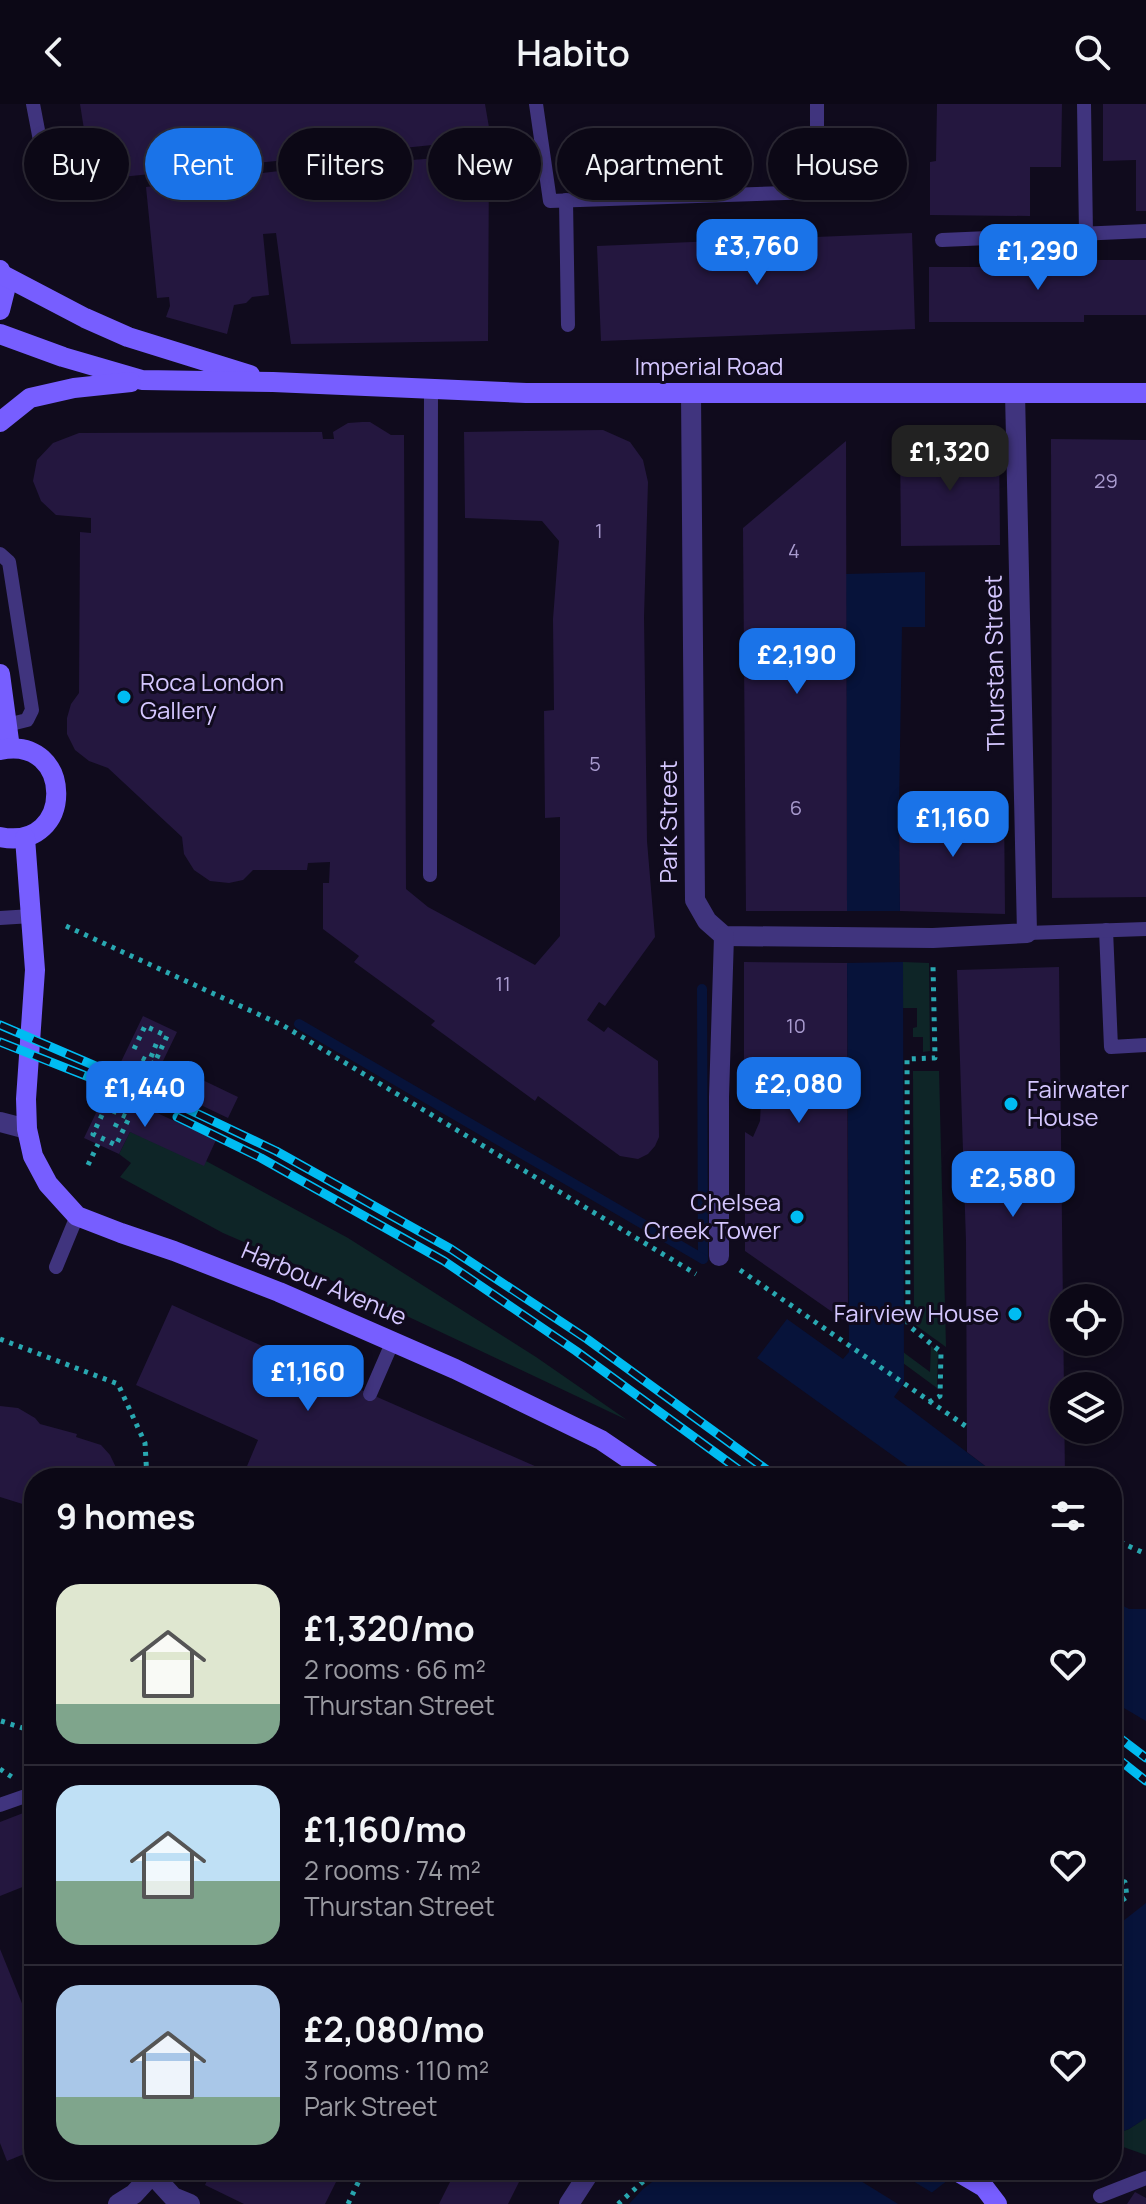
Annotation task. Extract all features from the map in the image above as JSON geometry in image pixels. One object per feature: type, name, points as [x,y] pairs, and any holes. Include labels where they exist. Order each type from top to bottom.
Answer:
[{"type":"street","points":[[0,310],[5,290],[1,272]]},
{"type":"street","name":"Imperial Road","points":[[1,272],[85,318],[128,337],[273,382]]},
{"type":"street","name":"Imperial Road","points":[[0,334],[63,357],[142,380],[273,382],[526,393],[1146,393]]},
{"type":"street","points":[[0,422],[30,398],[74,388],[142,380]]},
{"type":"street","name":"Park Street","points":[[691,393],[695,900],[707,921],[724,936]]},
{"type":"street","name":"Thurstan Street","points":[[1015,393],[1027,933]]},
{"type":"street","points":[[0,674],[7,725],[5,749],[25,750],[38,756],[49,767],[58,794],[49,821],[38,831],[25,838],[0,837]]},
{"type":"street","name":"Harbour Avenue","points":[[25,838],[35,970],[26,1099],[27,1129],[33,1156],[48,1184],[77,1216],[279,1292],[393,1341],[562,1419],[642,1468]]},
{"type":"street","points":[[719,1256],[719,1097],[724,936],[933,938],[1027,933]]},
{"type":"street","points":[[0,1122],[27,1129]]},
{"type":"street","points":[[118,2204],[148,2180]]},
{"type":"street","points":[[160,2180],[173,2197],[190,2204]]},
{"type":"street","points":[[569,2204],[585,2180]]},
{"type":"street","points":[[972,2180],[984,2187],[997,2204]]},
{"type":"lane","points":[[33,104],[38,128]]},
{"type":"lane","points":[[536,104],[550,201],[566,200],[568,325]]},
{"type":"lane","points":[[752,194],[817,192],[817,104]]},
{"type":"lane","points":[[1084,104],[1086,234]]},
{"type":"lane","points":[[942,240],[1146,231]]},
{"type":"lane","points":[[430,875],[431,389]]},
{"type":"lane","points":[[0,554],[9,562],[32,710],[27,720],[7,725]]},
{"type":"lane","points":[[0,918],[32,916]]},
{"type":"lane","points":[[1027,933],[1146,929]]},
{"type":"lane","points":[[1106,930],[1111,1047],[1146,1045]]},
{"type":"lane","points":[[56,1267],[77,1216]]},
{"type":"lane","points":[[370,1394],[393,1341]]},
{"type":"lane","points":[[0,1805],[24,1797]]},
{"type":"lane","points":[[1100,2196],[1146,2178]]},
{"type":"path","points":[[66,926],[284,1026],[707,1280]]},
{"type":"path","points":[[929,1402],[940,1396],[941,1352],[908,1325],[907,1059],[935,1058],[933,938]]},
{"type":"path","points":[[134,1049],[145,1026],[167,1036],[154,1064],[138,1056]]},
{"type":"path","points":[[151,1057],[157,1042]]},
{"type":"path","points":[[102,1115],[93,1134],[116,1145],[129,1118],[113,1111]]},
{"type":"path","points":[[88,1165],[98,1144]]},
{"type":"path","points":[[719,1256],[967,1427]]},
{"type":"path","points":[[0,1339],[118,1384],[145,1443],[146,1468]]},
{"type":"path","points":[[1122,1542],[1146,1554]]},
{"type":"path","points":[[0,1723],[24,1729]]},
{"type":"path","points":[[1122,1882],[1125,1882],[1127,1897],[1122,1900]]},
{"type":"path","points":[[348,2204],[359,2180]]},
{"type":"path","points":[[618,2204],[645,2180]]},
{"type":"green space","points":[[903,962],[929,963],[930,1051],[923,1052],[923,1037],[913,1037],[913,1028],[917,1027],[917,1008],[903,1008]]},
{"type":"green space","points":[[913,1071],[939,1071],[946,1347],[914,1324]]},
{"type":"green space","points":[[130,1132],[206,1161],[348,1238],[536,1357],[627,1420],[322,1276],[223,1233],[120,1177],[131,1163],[119,1154]]},
{"type":"green space","points":[[931,1346],[938,1351],[937,1388],[903,1363],[903,1352],[930,1372]]},
{"type":"green space","points":[[1146,2118],[1146,2155],[1122,2147],[1122,2131]]},
{"type":"water","points":[[925,572],[925,627],[902,627],[900,911],[847,911],[846,574]]},
{"type":"water","points":[[903,962],[904,1383],[894,1397],[988,1468],[910,1468],[757,1358],[787,1319],[843,1359],[849,1352],[847,963]]},
{"type":"water","points":[[1122,1605],[1129,1609],[1146,1609],[1146,1721],[1122,1707]]},
{"type":"water","points":[[1146,1903],[1146,2118],[1122,2131],[1122,1932],[1122,1922]]},
{"type":"water","points":[[655,2180],[948,2180],[917,2204],[629,2204]]},
{"type":"pier","points":[[859,2180],[911,2180],[936,2195],[924,2204],[898,2204]]},
{"type":"building","points":[[80,104],[485,104],[489,128],[428,128],[428,145],[412,147],[412,128],[278,128],[278,161],[262,163],[262,128],[145,128],[145,175],[129,176],[129,128],[84,128]]},
{"type":"building","points":[[937,104],[1062,104],[1061,167],[1030,167],[1030,216],[930,215],[930,162],[936,161]]},
{"type":"building","points":[[1103,104],[1146,104],[1146,211],[1136,211],[1136,160],[1103,161]]},
{"type":"building","points":[[428,159],[428,200],[489,200],[488,341],[291,344],[276,233],[263,234],[269,295],[252,297],[246,303],[234,305],[227,334],[166,317],[169,297],[157,298],[147,200],[262,200],[262,173],[278,171],[278,200],[412,200],[412,160]]},
{"type":"building","points":[[912,233],[915,329],[601,341],[597,246]]},
{"type":"building","points":[[1083,260],[1146,260],[1146,315],[1084,315],[1084,322],[929,322],[929,267],[1083,267]]},
{"type":"building","points":[[370,422],[391,435],[404,435],[406,889],[428,907],[535,965],[560,936],[560,817],[545,818],[544,711],[554,710],[553,619],[559,541],[542,521],[465,518],[464,432],[603,430],[630,442],[643,460],[648,482],[644,617],[647,841],[655,937],[605,1006],[599,1002],[587,1020],[604,1032],[608,1027],[658,1061],[659,1137],[648,1154],[638,1159],[620,1156],[538,1096],[535,1101],[431,1025],[435,1021],[354,962],[359,956],[323,929],[323,883],[329,883],[330,862],[308,863],[307,870],[253,870],[243,880],[229,883],[210,881],[194,870],[184,854],[182,837],[108,768],[89,761],[75,750],[67,734],[71,704],[79,693],[80,532],[91,533],[91,518],[56,515],[41,501],[33,481],[37,460],[53,443],[79,433],[322,432],[323,439],[334,439],[333,432],[348,423]]},
{"type":"building","points":[[1051,439],[1146,440],[1146,897],[1052,898]]},
{"type":"building","points":[[999,440],[1000,545],[901,546],[900,441]]},
{"type":"building","points":[[846,441],[847,911],[746,911],[743,528]]},
{"type":"building","points":[[1004,804],[1005,914],[900,911],[899,808]]},
{"type":"building","points":[[744,962],[847,963],[848,1323],[745,1251],[745,1132],[753,1137],[760,1121],[761,1100],[744,1088]]},
{"type":"building","points":[[1059,967],[1063,1284],[1050,1284],[1050,1356],[1064,1356],[1064,1372],[1050,1372],[1050,1444],[1065,1444],[1065,1468],[988,1468],[967,1452],[966,1241],[957,970]]},
{"type":"building","points":[[143,1016],[177,1032],[163,1061],[238,1097],[228,1118],[119,1066]]},
{"type":"building","points":[[107,1090],[216,1140],[204,1166],[130,1132],[119,1154],[84,1138]]},
{"type":"building","points":[[172,1305],[539,1468],[246,1468],[258,1440],[136,1385]]},
{"type":"building","points":[[0,1406],[18,1408],[40,1424],[77,1434],[76,1437],[101,1445],[116,1468],[24,1468],[24,1504],[0,1497]]},
{"type":"building","points":[[24,1813],[24,1886],[0,1896],[0,1822]]},
{"type":"building","points":[[0,1949],[24,2008],[24,2154],[7,2161],[0,2143]]},
{"type":"building","points":[[207,2180],[337,2180],[325,2204],[244,2204],[205,2185]]},
{"type":"building","points":[[451,2180],[520,2180],[508,2204],[439,2204]]},
{"type":"building","points":[[1135,2192],[1146,2198],[1146,2204],[1127,2204]]},
{"type":"waterway","points":[[702,989],[703,1259]]},
{"type":"waterway","points":[[299,1024],[703,1259]]},
{"type":"railway","points":[[0,1025],[114,1074],[276,1151],[451,1249],[587,1339],[764,1468]]},
{"type":"railway","points":[[0,1042],[119,1089]]},
{"type":"railway","points":[[177,1117],[261,1158],[444,1261],[576,1351],[736,1468]]},
{"type":"railway","points":[[1122,1740],[1146,1758]]},
{"type":"railway","points":[[1122,1762],[1146,1781]]},
{"type":"place","name":"Roca London Gallery","points":[[124,697]]},
{"type":"place","name":"Fairwater House","points":[[1011,1104]]},
{"type":"place","name":"Chelsea Creek Tower","points":[[797,1217]]},
{"type":"place","name":"Fairview House","points":[[1015,1314]]}]
